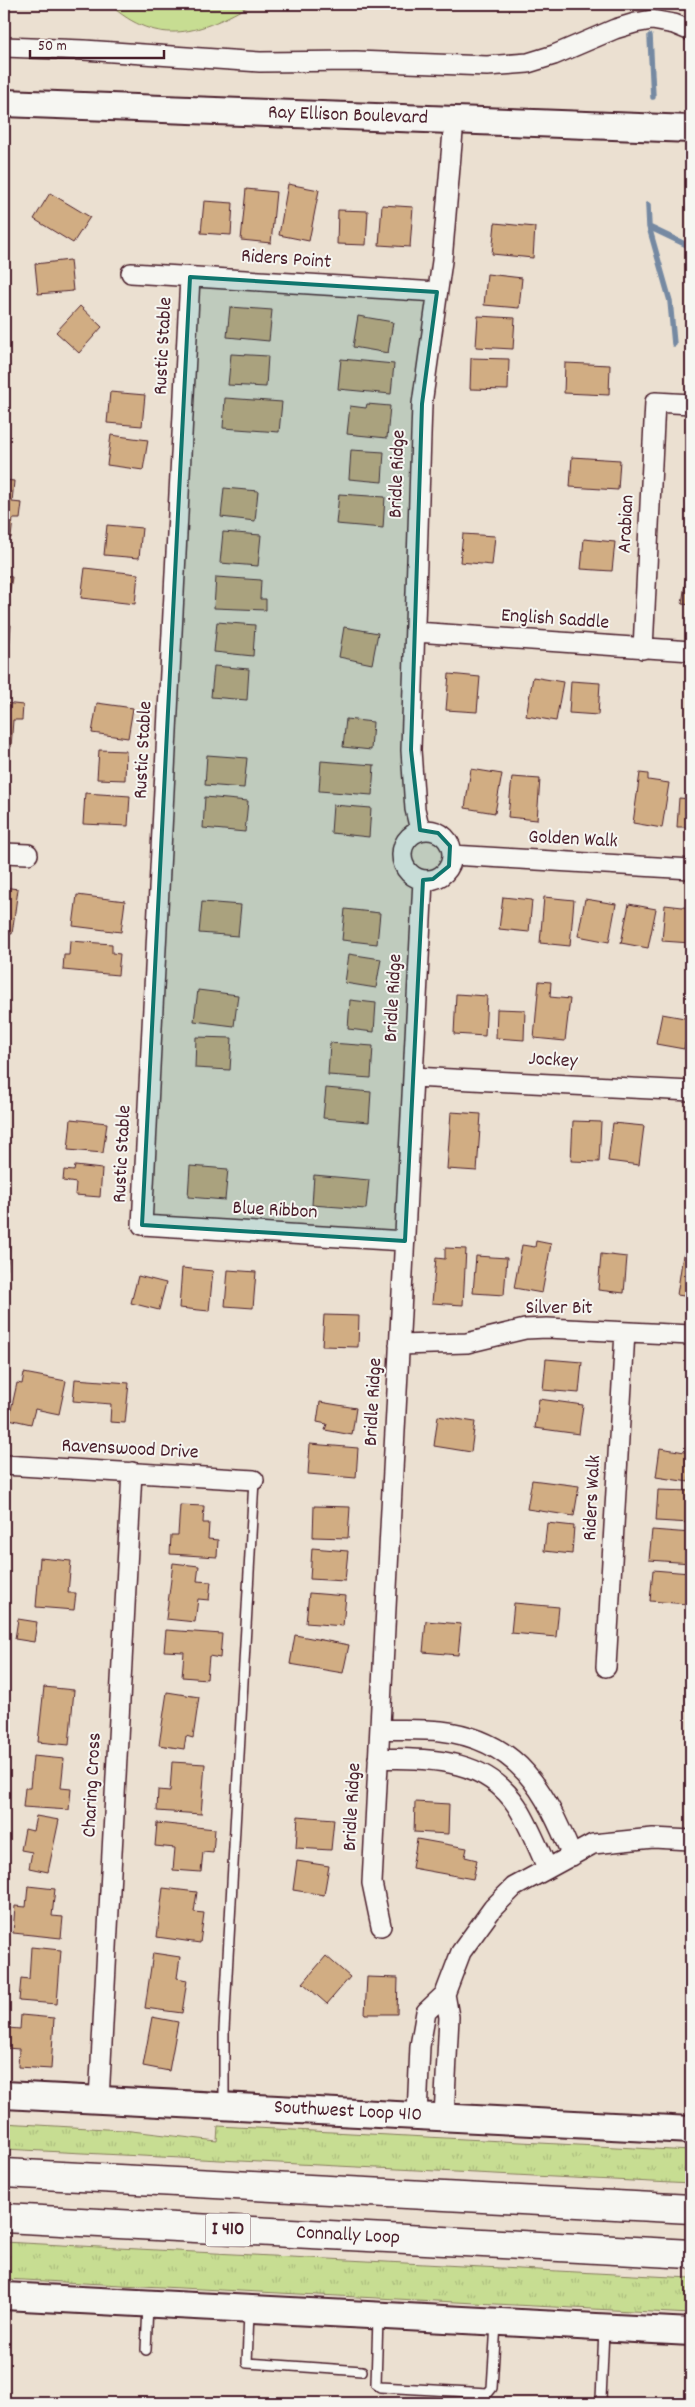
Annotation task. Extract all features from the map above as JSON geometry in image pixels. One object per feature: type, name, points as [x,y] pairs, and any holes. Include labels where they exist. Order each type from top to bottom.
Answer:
[{"type":"highway","name":"I 410","points":[[4,2173],[691,2209]]},
{"type":"highway","name":"Connally Loop","points":[[4,2218],[691,2254]]},
{"type":"main road","name":"Ray Ellison Boulevard","points":[[4,103],[691,129]]},
{"type":"main road","name":"Southwest Loop 410","points":[[4,2095],[691,2130]]},
{"type":"main road","points":[[4,2296],[691,2332]]},
{"type":"street","points":[[4,47],[84,50],[260,62],[356,62],[487,66],[528,63],[554,55],[615,29],[652,20],[674,24],[691,31]]},
{"type":"street","name":"Bridle Ridge","points":[[420,830],[415,809],[411,750],[422,404],[442,261],[454,120]]},
{"type":"street","name":"Riders Point","points":[[131,273],[437,292]]},
{"type":"street","name":"Rustic Stable","points":[[142,1226],[190,277]]},
{"type":"street","name":"Arabian","points":[[643,649],[655,402],[691,404]]},
{"type":"street","name":"English Saddle","points":[[416,632],[691,651]]},
{"type":"street","points":[[420,830],[430,830],[446,838],[452,855],[449,866],[443,874],[434,879],[423,880],[408,872],[402,856],[406,840],[420,830]]},
{"type":"street","points":[[4,853],[28,854]]},
{"type":"street","name":"Golden Walk","points":[[452,855],[691,869]]},
{"type":"street","name":"Bridle Ridge","points":[[381,1926],[372,1884],[423,880]]},
{"type":"street","name":"Jockey","points":[[413,1077],[691,1091]]},
{"type":"street","name":"Blue Ribbon","points":[[142,1226],[405,1241]]},
{"type":"street","name":"Silver Bit","points":[[399,1344],[467,1343],[525,1329],[547,1328],[691,1335]]},
{"type":"street","name":"Riders Walk","points":[[606,1667],[625,1332]]},
{"type":"street","name":"Ravenswood Drive","points":[[4,1465],[254,1480]]},
{"type":"street","name":"Charing Cross","points":[[99,2100],[132,1472]]},
{"type":"street","points":[[380,1729],[450,1733],[478,1740],[504,1753],[523,1768],[541,1790],[572,1856]]},
{"type":"street","points":[[378,1758],[445,1761],[463,1765],[489,1778],[506,1792],[517,1806],[547,1868]]},
{"type":"street","points":[[417,2115],[422,2028],[426,2012],[445,1994],[461,1952],[493,1908],[514,1887],[593,1844],[653,1838],[691,1840]]},
{"type":"street","points":[[444,2117],[449,2017],[445,1994]]},
{"type":"lane","points":[[224,2106],[224,2030],[254,1480]]},
{"type":"lane","points":[[146,2350],[148,2303]]},
{"type":"lane","points":[[249,2309],[247,2363],[362,2372]]},
{"type":"lane","points":[[378,2316],[376,2384],[380,2387],[488,2393],[492,2388],[496,2322]]},
{"type":"lane","points":[[604,2327],[601,2399],[605,2403]]},
{"type":"highlighted area","points":[[190,277],[437,292],[422,404],[411,750],[420,830],[438,833],[450,846],[449,866],[433,879],[423,880],[405,1241],[142,1225]]},
{"type":"green space","points":[[109,4],[252,4],[215,23],[198,29],[180,32],[145,27],[127,18]]},
{"type":"green space","points":[[4,2123],[123,2130],[217,2141],[218,2126],[691,2151],[691,2184],[4,2149]]},
{"type":"green space","points":[[4,2242],[691,2278],[691,2314],[4,2279]]},
{"type":"building","points":[[288,184],[319,190],[309,241],[279,235]]},
{"type":"building","points":[[246,189],[276,192],[271,243],[241,240]]},
{"type":"building","points":[[50,193],[90,217],[73,243],[34,219]]},
{"type":"building","points":[[204,201],[233,203],[231,235],[201,233]]},
{"type":"building","points":[[382,205],[413,207],[410,247],[379,245]]},
{"type":"building","points":[[338,210],[368,211],[366,245],[337,244]]},
{"type":"building","points":[[495,223],[535,227],[533,258],[492,254]]},
{"type":"building","points":[[70,260],[73,291],[38,294],[35,264]]},
{"type":"building","points":[[487,274],[522,278],[519,308],[484,305]]},
{"type":"building","points":[[80,306],[102,327],[79,353],[56,332]]},
{"type":"building","points":[[230,307],[272,310],[269,341],[227,337]]},
{"type":"building","points":[[358,316],[393,322],[388,353],[353,347]]},
{"type":"building","points":[[478,316],[515,318],[513,349],[476,347]]},
{"type":"building","points":[[231,354],[268,356],[266,387],[228,385]]},
{"type":"building","points":[[471,358],[509,359],[508,390],[470,389]]},
{"type":"building","points":[[341,359],[394,364],[391,394],[338,389]]},
{"type":"building","points":[[565,363],[610,365],[609,395],[564,393]]},
{"type":"building","points":[[110,392],[145,395],[142,426],[107,423]]},
{"type":"building","points":[[225,398],[282,402],[279,432],[223,428]]},
{"type":"building","points":[[367,404],[390,406],[387,438],[347,434],[350,406],[366,408]]},
{"type":"building","points":[[111,435],[148,440],[143,470],[107,465]]},
{"type":"building","points":[[351,450],[384,452],[382,482],[349,479]]},
{"type":"building","points":[[572,457],[620,460],[618,490],[570,487]]},
{"type":"building","points":[[4,480],[14,481],[12,502],[22,503],[20,519],[13,519],[11,538],[4,537]]},
{"type":"building","points":[[224,488],[258,491],[255,521],[221,517]]},
{"type":"building","points":[[339,494],[385,497],[383,528],[336,524]]},
{"type":"building","points":[[107,525],[142,528],[139,558],[104,555]]},
{"type":"building","points":[[223,532],[261,535],[258,566],[220,563]]},
{"type":"building","points":[[463,534],[495,536],[492,565],[460,562]]},
{"type":"building","points":[[584,539],[615,542],[612,571],[581,569]]},
{"type":"building","points":[[691,551],[691,605],[682,604]]},
{"type":"building","points":[[85,568],[138,574],[135,604],[81,598]]},
{"type":"building","points":[[4,576],[12,577],[7,607],[4,606]]},
{"type":"building","points":[[216,577],[261,580],[260,599],[266,599],[266,610],[214,608]]},
{"type":"building","points":[[217,622],[255,625],[253,656],[214,652]]},
{"type":"building","points":[[4,624],[11,625],[8,662],[4,662]]},
{"type":"building","points":[[344,627],[378,633],[372,664],[339,657]]},
{"type":"building","points":[[214,666],[249,669],[247,700],[211,697]]},
{"type":"building","points":[[449,674],[480,677],[477,712],[446,710]]},
{"type":"building","points":[[533,677],[563,682],[556,721],[526,716]]},
{"type":"building","points":[[571,681],[600,683],[598,715],[569,713]]},
{"type":"building","points":[[4,703],[23,705],[22,720],[13,720],[11,747],[4,747]]},
{"type":"building","points":[[97,703],[133,708],[128,738],[92,733]]},
{"type":"building","points":[[346,719],[373,722],[371,750],[343,747]]},
{"type":"building","points":[[99,750],[126,751],[125,780],[97,779]]},
{"type":"building","points":[[207,755],[247,758],[244,788],[205,785]]},
{"type":"building","points":[[321,761],[374,765],[372,795],[319,791]]},
{"type":"building","points":[[471,769],[502,774],[495,813],[465,808]]},
{"type":"building","points":[[640,773],[648,774],[648,780],[669,783],[662,828],[633,823]]},
{"type":"building","points":[[512,777],[540,779],[537,820],[508,817]]},
{"type":"building","points":[[85,793],[130,796],[128,826],[83,824]]},
{"type":"building","points":[[205,797],[248,801],[245,832],[203,828]]},
{"type":"building","points":[[679,798],[691,799],[691,827],[677,827]]},
{"type":"building","points":[[333,805],[371,808],[369,837],[331,833]]},
{"type":"building","points":[[4,887],[18,889],[12,934],[4,933]]},
{"type":"building","points":[[77,895],[125,901],[121,932],[73,926]]},
{"type":"building","points":[[503,897],[532,900],[529,932],[499,929]]},
{"type":"building","points":[[544,897],[574,900],[570,946],[540,943]]},
{"type":"building","points":[[585,899],[616,904],[609,942],[578,936]]},
{"type":"building","points":[[202,902],[241,905],[238,936],[199,933]]},
{"type":"building","points":[[629,904],[656,909],[648,948],[621,943]]},
{"type":"building","points":[[665,905],[691,908],[691,943],[662,941]]},
{"type":"building","points":[[345,909],[380,913],[377,944],[342,940]]},
{"type":"building","points":[[70,941],[112,944],[112,953],[120,954],[118,975],[63,970],[64,955],[69,955]]},
{"type":"building","points":[[349,954],[381,959],[376,988],[345,983]]},
{"type":"building","points":[[539,981],[551,982],[550,997],[570,999],[565,1041],[534,1038]]},
{"type":"building","points":[[198,990],[238,995],[234,1026],[194,1021]]},
{"type":"building","points":[[456,994],[487,996],[485,1036],[454,1034]]},
{"type":"building","points":[[350,1000],[376,1003],[374,1032],[348,1029]]},
{"type":"building","points":[[497,1009],[525,1010],[524,1040],[496,1038]]},
{"type":"building","points":[[662,1014],[690,1019],[684,1049],[656,1044]]},
{"type":"building","points":[[196,1037],[232,1038],[230,1070],[195,1068]]},
{"type":"building","points":[[330,1043],[373,1046],[371,1078],[328,1075]]},
{"type":"building","points":[[326,1088],[371,1092],[369,1122],[323,1118]]},
{"type":"building","points":[[451,1112],[481,1114],[477,1171],[447,1169]]},
{"type":"building","points":[[71,1119],[107,1123],[103,1153],[68,1150]]},
{"type":"building","points":[[573,1121],[601,1122],[599,1162],[571,1161]]},
{"type":"building","points":[[613,1123],[644,1126],[639,1165],[608,1161]]},
{"type":"building","points":[[75,1166],[102,1169],[100,1197],[75,1195],[76,1183],[63,1181],[64,1170],[74,1171]]},
{"type":"building","points":[[190,1166],[228,1169],[225,1200],[188,1197]]},
{"type":"building","points":[[314,1175],[369,1180],[366,1209],[312,1205]]},
{"type":"building","points":[[536,1241],[551,1244],[542,1293],[514,1288],[522,1245],[535,1247]]},
{"type":"building","points":[[4,1246],[9,1247],[7,1270],[4,1269]]},
{"type":"building","points":[[445,1248],[466,1249],[463,1305],[432,1303],[436,1258],[445,1259]]},
{"type":"building","points":[[601,1254],[627,1257],[624,1293],[598,1290]]},
{"type":"building","points":[[683,1255],[691,1256],[691,1297],[677,1295]]},
{"type":"building","points":[[476,1256],[507,1258],[504,1295],[473,1293]]},
{"type":"building","points":[[182,1268],[213,1271],[209,1311],[179,1308]]},
{"type":"building","points":[[228,1270],[256,1272],[253,1308],[225,1306]]},
{"type":"building","points":[[138,1276],[166,1283],[159,1310],[131,1303]]},
{"type":"building","points":[[324,1315],[359,1316],[358,1347],[322,1346]]},
{"type":"building","points":[[546,1359],[582,1362],[579,1393],[543,1390]]},
{"type":"building","points":[[24,1373],[66,1381],[59,1414],[35,1409],[31,1424],[9,1419],[17,1383],[22,1384]]},
{"type":"building","points":[[75,1379],[129,1383],[125,1423],[110,1422],[111,1404],[73,1401]]},
{"type":"building","points":[[539,1399],[583,1405],[579,1434],[535,1428]]},
{"type":"building","points":[[320,1402],[356,1408],[352,1435],[325,1430],[327,1424],[317,1422]]},
{"type":"building","points":[[438,1416],[475,1422],[471,1452],[434,1446]]},
{"type":"building","points":[[310,1444],[358,1448],[356,1478],[308,1474]]},
{"type":"building","points":[[660,1448],[691,1453],[689,1482],[656,1477]]},
{"type":"building","points":[[532,1480],[579,1486],[574,1516],[527,1509]]},
{"type":"building","points":[[658,1490],[691,1491],[691,1523],[656,1521]]},
{"type":"building","points":[[180,1505],[204,1506],[203,1523],[209,1523],[208,1539],[218,1540],[217,1557],[170,1554],[171,1535],[178,1535]]},
{"type":"building","points":[[314,1506],[350,1507],[348,1538],[313,1537]]},
{"type":"building","points":[[547,1523],[574,1526],[572,1554],[544,1551]]},
{"type":"building","points":[[652,1530],[691,1533],[691,1563],[649,1560]]},
{"type":"building","points":[[312,1548],[348,1551],[345,1581],[310,1579]]},
{"type":"building","points":[[40,1558],[71,1561],[68,1593],[76,1593],[74,1610],[36,1607]]},
{"type":"building","points":[[173,1563],[199,1566],[197,1581],[211,1582],[209,1600],[198,1599],[195,1622],[166,1619]]},
{"type":"building","points":[[653,1570],[690,1573],[687,1604],[650,1601]]},
{"type":"building","points":[[309,1593],[346,1596],[343,1626],[306,1623]]},
{"type":"building","points":[[514,1603],[559,1607],[556,1637],[511,1633]]},
{"type":"building","points":[[18,1619],[37,1622],[34,1642],[15,1639]]},
{"type":"building","points":[[426,1621],[461,1624],[458,1655],[423,1652]]},
{"type":"building","points":[[166,1630],[222,1634],[220,1658],[209,1656],[207,1679],[182,1677],[184,1652],[164,1651]]},
{"type":"building","points":[[295,1635],[349,1645],[343,1673],[290,1664]]},
{"type":"building","points":[[44,1687],[74,1690],[69,1745],[38,1742]]},
{"type":"building","points":[[167,1692],[199,1697],[193,1738],[186,1736],[184,1749],[159,1745]]},
{"type":"building","points":[[33,1756],[64,1759],[61,1788],[71,1789],[69,1810],[23,1807],[25,1788],[30,1788]]},
{"type":"building","points":[[172,1762],[205,1764],[201,1814],[157,1811],[158,1790],[170,1791]]},
{"type":"building","points":[[415,1802],[449,1804],[448,1834],[414,1832]]},
{"type":"building","points":[[36,1816],[59,1820],[48,1872],[29,1868],[32,1852],[21,1850],[25,1829],[33,1831]]},
{"type":"building","points":[[298,1816],[334,1819],[331,1850],[296,1848]]},
{"type":"building","points":[[157,1823],[215,1829],[213,1853],[203,1852],[201,1872],[173,1870],[175,1848],[155,1846]]},
{"type":"building","points":[[417,1839],[467,1848],[465,1857],[477,1860],[473,1879],[412,1868]]},
{"type":"building","points":[[297,1861],[329,1866],[324,1895],[293,1890]]},
{"type":"building","points":[[28,1886],[55,1889],[52,1916],[63,1917],[61,1938],[13,1933],[15,1906],[26,1907]]},
{"type":"building","points":[[163,1888],[197,1892],[194,1912],[204,1913],[200,1943],[157,1937]]},
{"type":"building","points":[[31,1947],[61,1950],[57,2004],[19,2001],[21,1978],[29,1979]]},
{"type":"building","points":[[153,1953],[180,1957],[177,1978],[187,1980],[182,2013],[145,2008]]},
{"type":"building","points":[[326,1956],[350,1977],[327,2004],[303,1983]]},
{"type":"building","points":[[367,1977],[398,1978],[397,2014],[365,2014]]},
{"type":"building","points":[[21,2015],[54,2018],[51,2069],[18,2067],[19,2049],[6,2048],[8,2028],[20,2029]]},
{"type":"building","points":[[152,2017],[178,2022],[169,2071],[143,2066]]},
{"type":"waterway","points":[[650,36],[653,97]]},
{"type":"waterway","points":[[648,205],[649,227],[691,247]]},
{"type":"waterway","points":[[649,227],[670,301],[674,344]]}]
